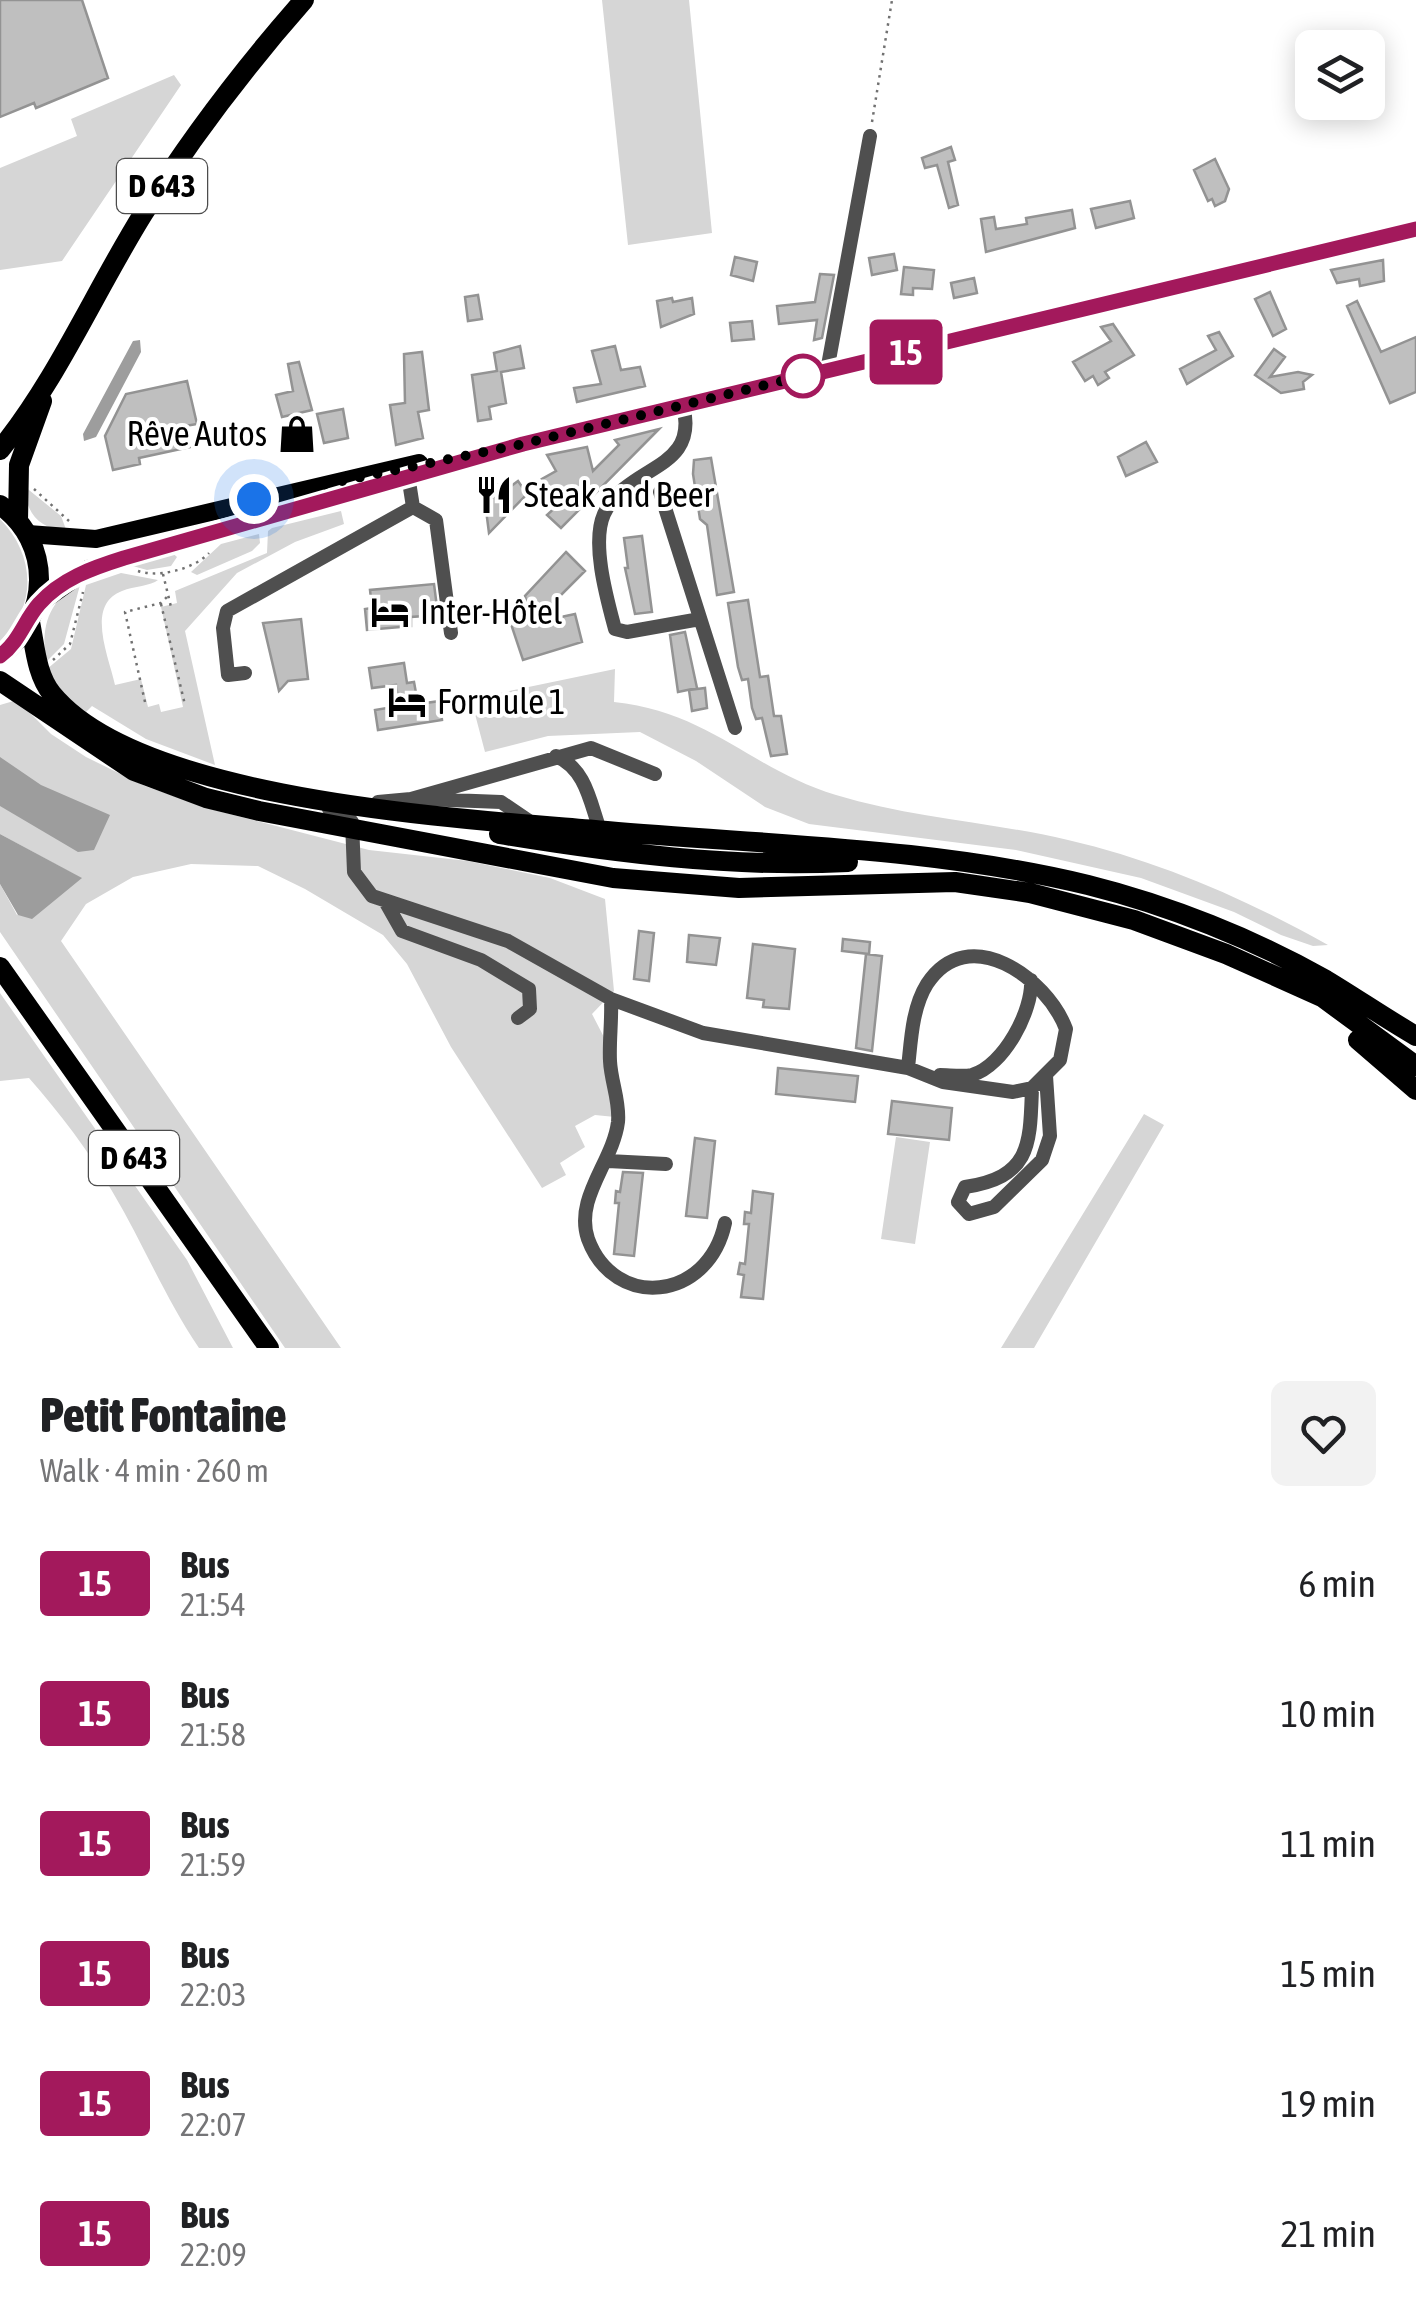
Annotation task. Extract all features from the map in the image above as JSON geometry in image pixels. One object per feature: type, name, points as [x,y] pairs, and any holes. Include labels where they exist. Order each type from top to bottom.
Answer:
[{"type":"highway","name":"D 643","points":[[0,450],[45,390],[143,214],[210,116],[304,0]]},
{"type":"highway","name":"D 643","points":[[23,527],[18,478],[45,390]]},
{"type":"highway","points":[[0,505],[23,527],[40,570],[33,614],[40,670],[58,700],[113,738],[217,779],[295,797],[536,826],[920,858],[1089,886],[1219,930],[1416,1066]]},
{"type":"highway","points":[[0,656],[33,614]]},
{"type":"highway","points":[[0,682],[100,752],[153,779],[236,806],[613,878],[739,888],[955,882],[1030,893],[1134,920],[1284,973],[1324,979],[1416,1036]]},
{"type":"highway","points":[[361,804],[456,827],[657,856],[794,865],[920,858]]},
{"type":"highway","name":"D 643","points":[[0,967],[269,1348]]},
{"type":"highway","points":[[1284,973],[1416,1056]]},
{"type":"highway","points":[[1284,973],[1416,1090]]},
{"type":"main road","points":[[23,527],[72,540],[108,537],[245,501],[407,471],[523,444],[1416,229]]},
{"type":"main road","points":[[33,614],[79,573],[407,471]]},
{"type":"main road","points":[[200,537],[238,516],[245,501]]},
{"type":"street","points":[[827,371],[870,136]]},
{"type":"street","points":[[683,405],[689,428],[681,449],[637,477],[615,498],[603,516],[600,536],[615,629],[627,632],[700,619]]},
{"type":"street","points":[[407,471],[413,507]]},
{"type":"street","points":[[660,492],[734,728]]},
{"type":"street","points":[[413,507],[436,520],[451,634]]},
{"type":"street","points":[[245,674],[228,675],[223,628],[227,611],[413,507]]},
{"type":"street","points":[[411,799],[591,748],[655,774]]},
{"type":"street","points":[[556,756],[574,765],[581,776],[600,830]]},
{"type":"street","points":[[295,797],[347,815],[354,830],[354,872],[362,887],[385,900],[508,941],[611,1000],[703,1033],[908,1068],[992,1091],[1032,1088],[1060,1060],[1066,1029],[1031,980],[1015,966],[982,957],[964,957],[944,966],[921,997],[908,1068]]},
{"type":"street","points":[[361,804],[411,799],[500,802],[536,826]]},
{"type":"street","points":[[385,900],[402,931],[481,960],[529,990],[530,1009],[518,1018]]},
{"type":"street","points":[[924,1075],[972,1075],[983,1069],[1004,1048],[1028,1012],[1031,980]]},
{"type":"street","points":[[611,1000],[610,1059],[618,1122],[608,1161],[592,1185],[586,1216],[587,1236],[598,1259],[634,1283],[677,1286],[708,1266],[720,1247],[725,1223]]},
{"type":"street","points":[[1032,1088],[1030,1133],[1024,1156],[998,1179],[965,1187],[959,1193],[961,1210],[982,1214],[994,1207],[1010,1186],[1028,1176],[1042,1160],[1050,1136],[1046,1076]]},
{"type":"street","points":[[608,1161],[666,1164]]},
{"type":"path","points":[[870,136],[892,0]]},
{"type":"path","points":[[18,478],[68,519],[72,540]]},
{"type":"path","points":[[40,670],[70,644],[82,602],[79,573]]},
{"type":"path","points":[[162,573],[171,606]]},
{"type":"path","points":[[145,702],[125,612],[161,602],[168,596]]},
{"type":"path","points":[[161,602],[185,705]]},
{"type":"shaded area","points":[[602,0],[689,0],[712,233],[628,245]]},
{"type":"shaded area","points":[[174,75],[181,85],[62,261],[0,270],[0,168],[77,136],[71,119]]},
{"type":"shaded area","points":[[140,340],[141,352],[96,437],[84,441],[83,434],[133,341]]},
{"type":"shaded area","points":[[24,486],[61,516],[67,532],[48,527],[36,518]]},
{"type":"shaded area","points":[[341,511],[344,524],[295,542],[237,573],[185,631],[215,765],[146,739],[92,706],[86,712],[63,694],[47,669],[71,649],[86,585],[121,573],[158,580],[111,598],[104,608],[102,633],[115,685],[141,679],[148,707],[159,704],[161,712],[183,707],[161,607],[177,603],[175,591],[267,553],[268,531],[272,528]]},
{"type":"shaded area","points":[[0,519],[20,548],[27,580],[21,613],[0,641]]},
{"type":"shaded area","points":[[259,534],[260,543],[252,551],[197,575],[191,572],[221,544]]},
{"type":"shaded area","points":[[169,550],[177,557],[171,566],[147,570],[122,563]]},
{"type":"shaded area","points":[[80,585],[64,644],[46,662],[46,627],[53,607]]},
{"type":"shaded area","points":[[615,669],[614,702],[677,717],[806,784],[864,803],[1039,834],[1135,859],[1234,897],[1328,945],[1313,946],[1281,935],[1234,912],[1141,878],[1016,850],[809,824],[765,807],[696,761],[640,732],[548,736],[485,752],[471,699]]},
{"type":"shaded area","points":[[17,700],[51,734],[86,757],[145,786],[214,810],[369,850],[468,861],[550,878],[605,899],[614,991],[592,1014],[608,1045],[615,1117],[595,1115],[575,1126],[585,1147],[560,1163],[566,1175],[542,1188],[451,1047],[407,964],[383,935],[258,866],[191,864],[133,877],[86,904],[61,941],[341,1348],[285,1348],[0,932],[0,884],[17,915],[81,878],[0,834],[0,705]]},
{"type":"shaded area","points":[[0,757],[41,785],[110,815],[94,850],[78,852],[0,806]]},
{"type":"shaded area","points":[[0,834],[82,878],[32,919],[18,915],[0,884]]},
{"type":"shaded area","points":[[0,993],[187,1260],[233,1348],[199,1348],[112,1191],[73,1132],[29,1078],[0,1081]]},
{"type":"shaded area","points":[[1144,1114],[1164,1125],[1034,1348],[1001,1348]]},
{"type":"shaded area","points":[[896,1137],[930,1142],[915,1244],[881,1239]]},
{"type":"building","points":[[0,0],[82,0],[108,78],[36,108],[34,103],[0,117]]},
{"type":"building","points":[[951,147],[955,160],[948,162],[958,205],[949,208],[937,165],[925,168],[922,158]]},
{"type":"building","points":[[1215,159],[1229,189],[1225,201],[1215,206],[1212,199],[1208,201],[1194,170]]},
{"type":"building","points":[[1130,201],[1134,218],[1096,228],[1091,209]]},
{"type":"building","points":[[1072,210],[1075,228],[986,252],[981,219],[994,217],[996,229],[1027,224],[1026,218]]},
{"type":"building","points":[[894,254],[897,270],[872,275],[869,258]]},
{"type":"building","points":[[735,257],[757,262],[753,281],[731,275]]},
{"type":"building","points":[[1383,260],[1384,281],[1360,286],[1359,279],[1337,283],[1331,270]]},
{"type":"building","points":[[904,267],[934,270],[932,289],[913,288],[913,295],[901,294]]},
{"type":"building","points":[[820,274],[834,275],[822,338],[814,340],[817,320],[779,324],[777,306],[815,302]]},
{"type":"building","points":[[974,278],[977,293],[954,298],[951,283]]},
{"type":"building","points":[[1270,292],[1286,329],[1273,336],[1255,299]]},
{"type":"building","points":[[478,295],[482,319],[468,321],[465,297]]},
{"type":"building","points":[[672,298],[673,302],[692,298],[694,314],[661,327],[657,301]]},
{"type":"building","points":[[1357,301],[1381,352],[1416,337],[1416,392],[1390,403],[1347,306]]},
{"type":"building","points":[[752,321],[754,339],[732,341],[730,323]]},
{"type":"building","points":[[1113,324],[1134,355],[1105,372],[1109,378],[1098,385],[1093,376],[1085,381],[1073,362],[1111,341],[1101,327]]},
{"type":"building","points":[[1219,332],[1233,356],[1187,384],[1180,369],[1216,350],[1208,336]]},
{"type":"building","points":[[520,346],[524,368],[501,372],[506,403],[489,407],[491,419],[478,421],[472,375],[497,371],[494,353]]},
{"type":"building","points":[[615,346],[621,370],[640,367],[645,386],[577,402],[574,388],[601,384],[592,351]]},
{"type":"building","points":[[1274,349],[1285,357],[1270,377],[1298,372],[1312,375],[1303,382],[1304,389],[1281,393],[1255,375]]},
{"type":"building","points":[[422,352],[429,410],[418,412],[423,438],[396,445],[390,405],[405,403],[404,354]]},
{"type":"building","points":[[299,362],[312,410],[282,417],[276,395],[293,391],[288,364]]},
{"type":"building","points":[[187,381],[197,424],[185,426],[190,447],[139,458],[140,464],[113,470],[105,436],[126,394]]},
{"type":"building","points":[[343,409],[348,438],[324,443],[317,414]]},
{"type":"building","points":[[659,429],[561,528],[547,515],[560,503],[542,479],[556,471],[547,455],[587,447],[593,471],[619,445],[615,440]]},
{"type":"building","points":[[1146,442],[1157,462],[1126,476],[1118,457]]},
{"type":"building","points":[[711,458],[734,592],[717,595],[707,525],[700,519],[693,474],[694,460]]},
{"type":"building","points":[[518,481],[527,494],[489,533],[483,487],[502,484],[503,492]]},
{"type":"building","points":[[642,536],[652,612],[635,614],[625,568],[624,538]]},
{"type":"building","points":[[566,552],[585,571],[533,623],[575,614],[582,642],[523,660],[505,606],[526,601],[525,596]]},
{"type":"building","points":[[434,584],[438,615],[411,617],[411,626],[367,630],[365,609],[372,608],[370,590]]},
{"type":"building","points":[[748,600],[760,677],[768,676],[774,716],[781,716],[787,754],[771,756],[762,718],[756,719],[752,708],[748,679],[742,680],[738,667],[728,603]]},
{"type":"building","points":[[301,619],[308,679],[288,681],[279,691],[263,623]]},
{"type":"building","points":[[685,632],[697,688],[678,692],[670,635]]},
{"type":"building","points":[[404,663],[407,683],[414,682],[418,704],[440,701],[442,720],[378,730],[375,710],[399,706],[396,685],[372,688],[369,668]]},
{"type":"building","points":[[705,688],[707,708],[692,711],[689,690]]},
{"type":"building","points":[[639,931],[654,933],[649,981],[634,979]]},
{"type":"building","points":[[689,935],[720,938],[716,965],[687,962]]},
{"type":"building","points":[[843,939],[870,942],[869,954],[842,951]]},
{"type":"building","points":[[753,944],[795,949],[789,1009],[763,1007],[764,1000],[747,998]]},
{"type":"building","points":[[866,954],[882,956],[872,1051],[856,1048]]},
{"type":"building","points":[[778,1068],[858,1076],[855,1102],[776,1094]]},
{"type":"building","points":[[892,1101],[952,1108],[949,1140],[888,1134]]},
{"type":"building","points":[[695,1138],[715,1141],[707,1218],[686,1216]]},
{"type":"building","points":[[623,1172],[643,1173],[634,1256],[614,1254],[619,1203],[615,1203],[616,1191],[620,1192]]},
{"type":"building","points":[[753,1191],[773,1194],[763,1299],[741,1297],[744,1275],[738,1274],[740,1263],[745,1264],[749,1224],[744,1224],[745,1212],[751,1213]]},
{"type":"bus line","name":"15","points":[[0,656],[25,631],[36,606],[79,573],[124,558],[523,444],[1416,229]]},
{"type":"place","name":"Rêve Autos","points":[[297,434]]},
{"type":"place","name":"Steak and Beer","points":[[494,495]]},
{"type":"place","name":"Inter-Hôtel","points":[[390,612]]},
{"type":"place","name":"Formule 1","points":[[407,702]]},
{"type":"route","points":[[254,499],[523,444],[803,376]]}]
